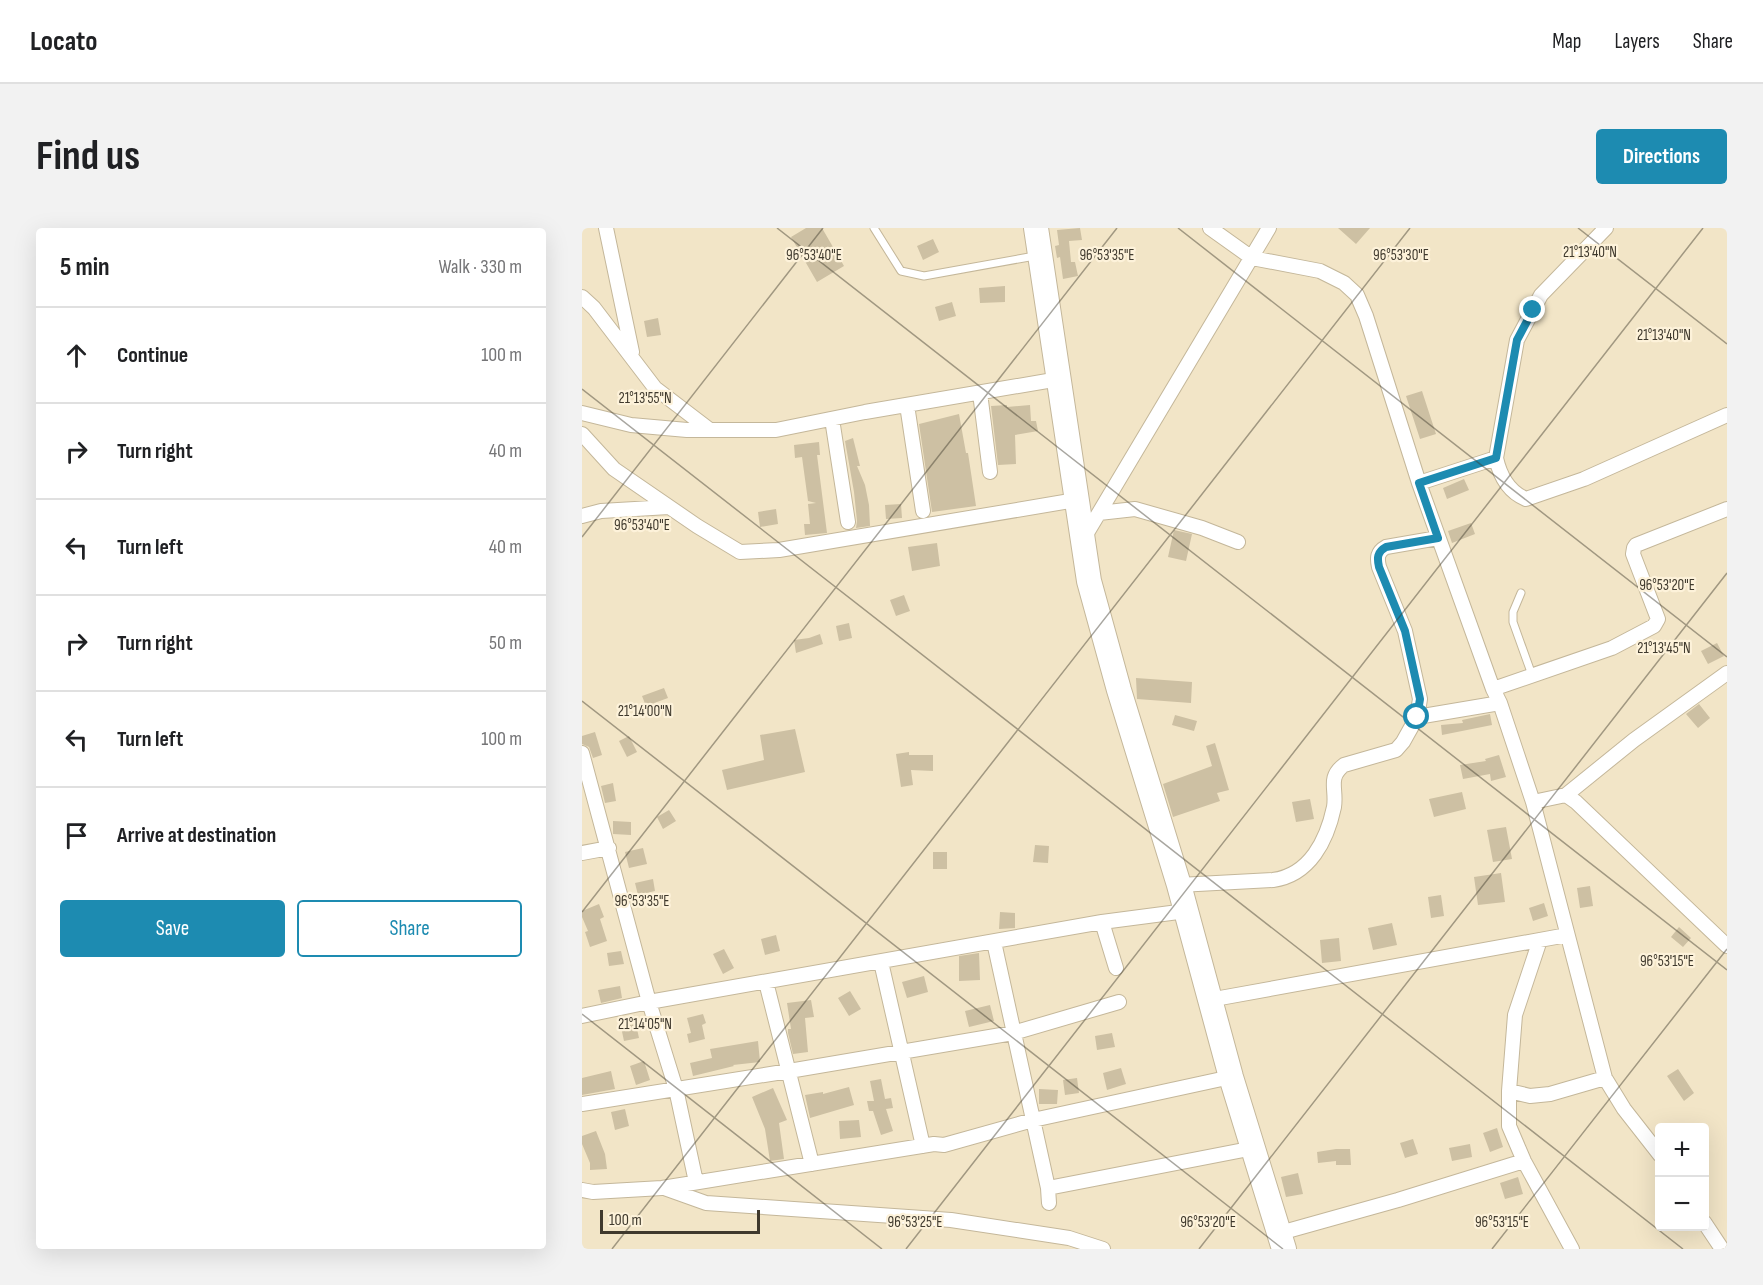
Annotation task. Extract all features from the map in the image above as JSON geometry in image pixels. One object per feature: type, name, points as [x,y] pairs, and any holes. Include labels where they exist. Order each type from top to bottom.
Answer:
[{"type":"highway","points":[[1036,228],[1089,581],[1119,690],[1179,885],[1231,1077],[1282,1241]]},
{"type":"street","points":[[606,228],[633,357]]},
{"type":"street","points":[[1210,228],[1252,258],[1320,271],[1344,283],[1357,295],[1366,316],[1438,538],[1500,703],[1533,802],[1605,1078],[1624,1109],[1655,1150]]},
{"type":"street","points":[[1083,540],[1269,228]]},
{"type":"street","points":[[1606,228],[1541,295],[1517,340],[1496,458],[1498,468],[1511,490],[1515,495],[1526,499],[1584,479],[1727,415]]},
{"type":"street","points":[[582,297],[594,308],[655,388],[710,430]]},
{"type":"street","points":[[582,413],[631,425],[710,430],[776,430],[907,405],[1059,380]]},
{"type":"street","points":[[980,393],[990,472]]},
{"type":"street","points":[[907,405],[923,511]]},
{"type":"street","points":[[832,419],[848,522]]},
{"type":"street","points":[[582,434],[614,469],[740,552],[779,550],[1076,500]]},
{"type":"street","points":[[1419,483],[1496,458]]},
{"type":"street","points":[[582,516],[601,511],[669,507]]},
{"type":"street","points":[[1099,513],[1135,509],[1202,528],[1238,542]]},
{"type":"street","points":[[1493,689],[1612,648],[1654,626],[1658,619],[1633,554],[1634,548],[1636,545],[1727,509]]},
{"type":"street","points":[[1179,885],[1273,880],[1299,871],[1323,845],[1334,805],[1334,776],[1338,769],[1344,765],[1396,750],[1403,742],[1417,717],[1420,699],[1405,631],[1377,558],[1381,550],[1386,547],[1438,538]]},
{"type":"street","points":[[1533,802],[1566,795],[1634,740],[1727,673]]},
{"type":"street","points":[[1417,717],[1500,703]]},
{"type":"street","points":[[582,753],[649,1002],[676,1089],[696,1182]]},
{"type":"street","points":[[1566,795],[1727,946]]},
{"type":"street","points":[[582,853],[609,848]]},
{"type":"street","points":[[582,1016],[649,1002],[1102,922],[1186,910]]},
{"type":"street","points":[[1102,922],[1116,968]]},
{"type":"street","points":[[1209,1000],[1567,935]]},
{"type":"street","points":[[1540,940],[1515,1015],[1509,1091],[1509,1126],[1524,1161],[1572,1249]]},
{"type":"street","points":[[994,942],[1050,1203]]},
{"type":"street","points":[[882,962],[923,1146]]},
{"type":"street","points":[[766,982],[812,1164]]},
{"type":"street","points":[[582,1104],[1013,1033],[1119,1002]]},
{"type":"street","points":[[583,1188],[592,1192],[663,1188],[934,1144],[944,1145],[1032,1120],[1231,1077]]},
{"type":"street","points":[[1509,1091],[1530,1096],[1550,1095],[1605,1078]]},
{"type":"street","points":[[1048,1188],[1254,1148]]},
{"type":"street","points":[[1282,1241],[1398,1200],[1524,1161]]},
{"type":"street","points":[[663,1188],[705,1203],[951,1220],[1069,1238],[1103,1249]]},
{"type":"street","points":[[1709,1230],[1722,1249]]},
{"type":"lane","points":[[874,228],[901,271],[924,276],[1040,255]]},
{"type":"lane","points":[[1521,593],[1513,612],[1513,622],[1532,675]]},
{"type":"building","points":[[806,228],[822,228],[844,266],[817,282],[791,237]]},
{"type":"building","points":[[1080,228],[1082,240],[1069,241],[1071,262],[1075,262],[1078,276],[1063,279],[1060,257],[1057,258],[1055,246],[1059,245],[1057,230]]},
{"type":"building","points":[[1338,228],[1370,228],[1356,244]]},
{"type":"building","points":[[933,239],[939,252],[923,260],[917,246]]},
{"type":"building","points":[[1005,286],[1005,302],[980,303],[979,288]]},
{"type":"building","points":[[952,302],[956,316],[939,321],[935,307]]},
{"type":"building","points":[[658,318],[661,335],[647,337],[644,321]]},
{"type":"building","points":[[1422,391],[1436,434],[1420,439],[1406,396]]},
{"type":"building","points":[[1007,405],[1007,407],[1030,405],[1031,421],[1036,421],[1038,431],[1015,435],[1016,464],[998,465],[991,406]]},
{"type":"building","points":[[959,414],[976,506],[932,512],[919,424]]},
{"type":"building","points":[[853,438],[860,466],[857,466],[865,485],[869,505],[870,526],[856,528],[854,492],[845,441]]},
{"type":"building","points":[[819,442],[820,455],[817,455],[827,533],[805,535],[804,524],[810,524],[808,504],[816,503],[808,501],[802,457],[795,458],[794,445]]},
{"type":"building","points":[[1464,479],[1469,490],[1447,499],[1443,488]]},
{"type":"building","points":[[901,504],[902,518],[886,519],[885,505]]},
{"type":"building","points":[[776,509],[778,524],[760,527],[758,512]]},
{"type":"building","points":[[1471,523],[1475,534],[1452,543],[1448,531]]},
{"type":"building","points":[[1174,530],[1192,534],[1186,561],[1168,557]]},
{"type":"building","points":[[937,543],[940,566],[912,571],[908,547]]},
{"type":"building","points":[[904,595],[910,611],[896,616],[890,600]]},
{"type":"building","points":[[849,623],[852,638],[839,641],[836,626]]},
{"type":"building","points":[[820,634],[823,644],[796,653],[794,640]]},
{"type":"building","points":[[1717,643],[1724,656],[1708,664],[1701,651]]},
{"type":"building","points":[[1136,678],[1192,682],[1191,703],[1137,699]]},
{"type":"building","points":[[664,688],[668,698],[646,706],[642,696]]},
{"type":"building","points":[[1699,704],[1710,718],[1698,728],[1686,714]]},
{"type":"building","points":[[1490,714],[1492,725],[1442,735],[1441,725],[1463,723],[1462,720]]},
{"type":"building","points":[[1175,715],[1197,721],[1194,731],[1172,725]]},
{"type":"building","points":[[795,729],[805,772],[727,790],[722,770],[764,760],[760,735]]},
{"type":"building","points":[[595,732],[602,755],[593,758],[589,747],[582,744],[582,736]]},
{"type":"building","points":[[629,736],[637,752],[627,757],[619,741]]},
{"type":"building","points":[[1215,743],[1229,790],[1217,793],[1220,801],[1173,817],[1163,784],[1212,766],[1206,746]]},
{"type":"building","points":[[909,752],[909,755],[933,755],[933,771],[911,770],[913,785],[901,787],[896,754]]},
{"type":"building","points":[[1499,755],[1506,777],[1491,781],[1490,774],[1463,779],[1460,765],[1486,761],[1485,759]]},
{"type":"building","points":[[613,783],[616,801],[605,803],[601,786]]},
{"type":"building","points":[[1462,792],[1466,809],[1434,817],[1429,799]]},
{"type":"building","points":[[1310,799],[1314,819],[1296,822],[1292,802]]},
{"type":"building","points":[[669,810],[676,821],[663,829],[657,817]]},
{"type":"building","points":[[613,821],[631,822],[631,835],[613,834]]},
{"type":"building","points":[[1506,827],[1512,859],[1493,862],[1487,830]]},
{"type":"building","points":[[1035,845],[1049,846],[1048,863],[1033,862]]},
{"type":"building","points":[[643,848],[647,864],[629,868],[625,852]]},
{"type":"building","points":[[933,852],[947,852],[947,869],[933,869]]},
{"type":"building","points":[[1501,873],[1505,902],[1478,905],[1474,877]]},
{"type":"building","points":[[653,879],[655,891],[638,895],[635,883]]},
{"type":"building","points":[[1590,886],[1593,906],[1580,908],[1577,888]]},
{"type":"building","points":[[1441,895],[1444,916],[1431,918],[1428,897]]},
{"type":"building","points":[[1544,903],[1548,916],[1533,921],[1529,908]]},
{"type":"building","points":[[599,904],[604,917],[600,919],[607,941],[590,947],[582,911]]},
{"type":"building","points":[[1000,912],[1015,913],[1015,928],[999,929]]},
{"type":"building","points":[[1392,923],[1397,945],[1373,950],[1368,928]]},
{"type":"building","points":[[1679,927],[1691,938],[1683,947],[1671,937]]},
{"type":"building","points":[[776,935],[780,951],[765,955],[761,939]]},
{"type":"building","points":[[1339,938],[1341,961],[1322,963],[1320,940]]},
{"type":"building","points":[[724,949],[734,968],[723,974],[713,954]]},
{"type":"building","points":[[621,951],[624,964],[609,966],[607,953]]},
{"type":"building","points":[[979,953],[980,980],[959,981],[959,956]]},
{"type":"building","points":[[924,976],[928,992],[907,998],[902,982]]},
{"type":"building","points":[[620,986],[622,998],[601,1003],[598,990]]},
{"type":"building","points":[[850,991],[861,1009],[849,1016],[838,998]]},
{"type":"building","points":[[811,1000],[814,1017],[805,1018],[808,1052],[793,1054],[788,1033],[788,1029],[791,1029],[787,1003]]},
{"type":"building","points":[[990,1005],[994,1021],[969,1027],[965,1011]]},
{"type":"building","points":[[703,1014],[706,1023],[702,1025],[705,1039],[689,1043],[687,1034],[691,1033],[687,1018]]},
{"type":"building","points":[[636,1024],[639,1038],[624,1041],[621,1027]]},
{"type":"building","points":[[1112,1033],[1115,1047],[1097,1050],[1095,1036]]},
{"type":"building","points":[[758,1041],[760,1062],[733,1065],[693,1076],[690,1063],[712,1058],[710,1049]]},
{"type":"building","points":[[644,1061],[650,1080],[636,1085],[630,1066]]},
{"type":"building","points":[[1121,1068],[1126,1084],[1107,1090],[1103,1073]]},
{"type":"building","points":[[1678,1069],[1694,1093],[1684,1101],[1667,1076]]},
{"type":"building","points":[[611,1071],[615,1089],[582,1095],[582,1078]]},
{"type":"building","points":[[1077,1078],[1079,1093],[1065,1095],[1063,1080]]},
{"type":"building","points":[[881,1079],[885,1099],[891,1098],[893,1108],[886,1109],[893,1131],[881,1135],[873,1111],[869,1111],[867,1101],[874,1101],[870,1081]]},
{"type":"building","points":[[849,1087],[854,1105],[810,1118],[805,1095],[823,1092],[823,1094]]},
{"type":"building","points":[[773,1088],[787,1120],[779,1123],[784,1159],[770,1161],[765,1129],[752,1097]]},
{"type":"building","points":[[1039,1089],[1058,1090],[1057,1104],[1039,1104]]},
{"type":"building","points":[[625,1109],[629,1126],[615,1130],[611,1112]]},
{"type":"building","points":[[859,1120],[861,1137],[840,1139],[839,1121]]},
{"type":"building","points":[[1497,1128],[1503,1147],[1490,1152],[1483,1133]]},
{"type":"building","points":[[596,1131],[605,1154],[607,1169],[590,1170],[590,1163],[582,1144],[582,1136]]},
{"type":"building","points":[[1413,1139],[1418,1154],[1405,1158],[1400,1143]]},
{"type":"building","points":[[1470,1144],[1472,1157],[1452,1161],[1449,1148]]},
{"type":"building","points":[[1350,1149],[1351,1165],[1336,1165],[1336,1161],[1318,1163],[1317,1152]]},
{"type":"building","points":[[1298,1173],[1303,1194],[1286,1197],[1281,1177]]},
{"type":"building","points":[[1518,1177],[1523,1194],[1505,1199],[1500,1183]]},
{"type":"route","points":[[1417,717],[1420,699],[1405,631],[1377,558],[1381,550],[1386,547],[1438,538],[1419,483],[1496,458],[1517,340],[1533,310]]}]
